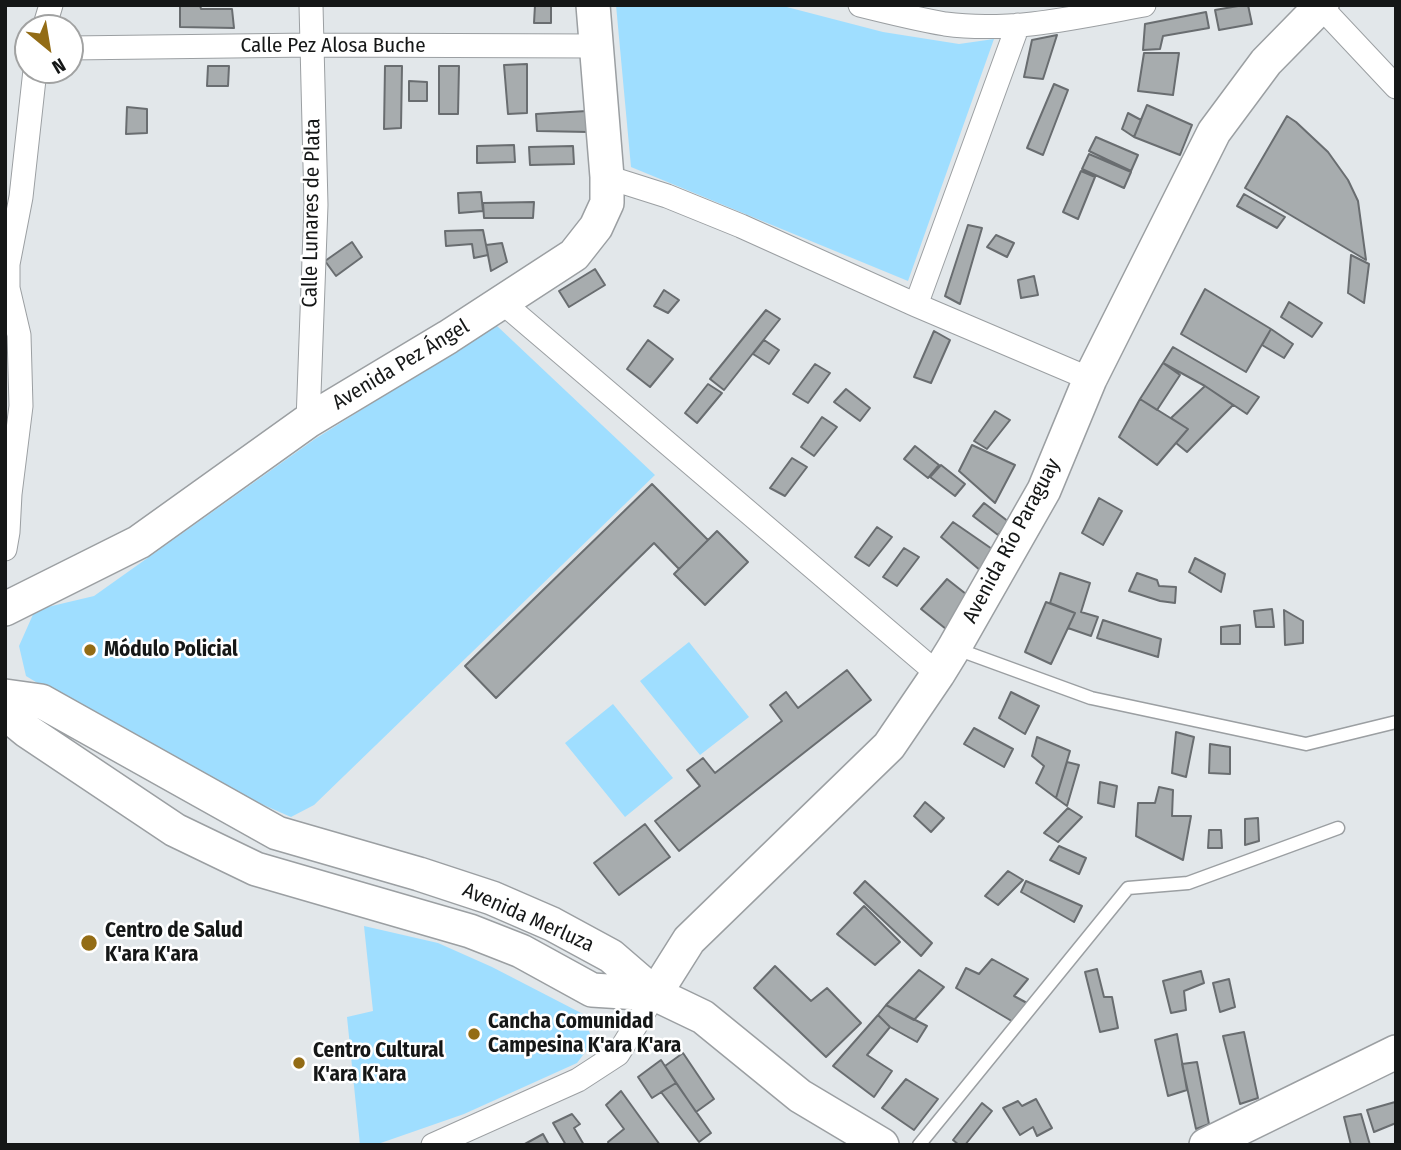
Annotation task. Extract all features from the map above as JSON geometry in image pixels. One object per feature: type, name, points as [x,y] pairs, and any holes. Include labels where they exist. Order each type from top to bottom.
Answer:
[{"type":"street","name":"Calle Lunares de Plata","points":[[307,421],[316,205],[312,5]]},
{"type":"street","name":"Avenida Pez Ángel","points":[[5,609],[139,542],[307,421],[449,337],[574,255],[596,227],[607,203],[593,5]]},
{"type":"street","points":[[860,5],[947,24],[986,15],[1018,25],[1144,5]]},
{"type":"street","points":[[1321,6],[1396,86]]},
{"type":"street","name":"Avenida Río Paraguay","points":[[654,994],[689,940],[889,746],[946,661],[1044,490],[1090,379],[1214,132],[1266,62],[1321,6]]},
{"type":"street","points":[[916,305],[1018,25]]},
{"type":"street","name":"Calle Pez Alosa Buche","points":[[84,48],[595,46]]},
{"type":"street","points":[[5,549],[20,406],[19,335],[8,288],[8,264],[21,197],[33,84]]},
{"type":"street","points":[[607,177],[667,196],[741,226],[1090,379]]},
{"type":"street","points":[[502,302],[946,661]]},
{"type":"street","name":"Avenida Merluza","points":[[5,696],[41,701],[277,833],[492,898],[552,924],[611,956],[654,994]]},
{"type":"street","name":"Avenida Merluza","points":[[5,713],[27,731],[175,830],[256,869],[470,931],[521,951],[592,990],[654,994]]},
{"type":"street","points":[[433,1145],[578,1080],[618,1054],[654,994],[704,1017],[800,1096],[875,1143]]},
{"type":"street","points":[[1206,1145],[1396,1052]]},
{"type":"lane","points":[[946,661],[1091,698],[1306,744],[1396,723]]},
{"type":"lane","points":[[919,1145],[1128,888],[1188,883],[1338,828]]},
{"type":"shaded area","points":[[616,5],[779,5],[883,32],[959,44],[994,39],[908,281],[631,167]]},
{"type":"shaded area","points":[[496,325],[655,475],[314,805],[291,817],[170,764],[26,676],[19,646],[35,610],[94,596],[315,439]]},
{"type":"shaded area","points":[[689,642],[749,717],[700,755],[640,681]]},
{"type":"shaded area","points":[[613,704],[673,778],[625,817],[565,743]]},
{"type":"shaded area","points":[[364,926],[438,943],[492,967],[583,1014],[593,1042],[577,1063],[464,1114],[375,1145],[360,1145],[347,1017],[373,1011]]},
{"type":"building","points":[[180,5],[200,5],[201,9],[232,9],[234,28],[180,27]]},
{"type":"building","points":[[535,5],[551,5],[551,23],[534,23]]},
{"type":"building","points":[[1248,5],[1252,24],[1219,30],[1215,10]]},
{"type":"building","points":[[1206,12],[1209,28],[1163,36],[1160,49],[1143,50],[1145,24]]},
{"type":"building","points":[[1057,35],[1043,79],[1024,77],[1032,40]]},
{"type":"building","points":[[1144,53],[1179,53],[1173,95],[1138,91]]},
{"type":"building","points":[[527,64],[527,113],[508,114],[504,65]]},
{"type":"building","points":[[208,66],[229,66],[228,86],[207,86]]},
{"type":"building","points":[[385,66],[402,66],[401,128],[384,129]]},
{"type":"building","points":[[439,66],[459,66],[458,114],[439,114]]},
{"type":"building","points":[[409,81],[427,82],[427,101],[409,101]]},
{"type":"building","points":[[1054,84],[1068,90],[1043,155],[1027,148]]},
{"type":"building","points":[[1147,105],[1192,125],[1180,155],[1134,137]]},
{"type":"building","points":[[127,107],[147,109],[147,133],[126,134]]},
{"type":"building","points":[[587,111],[588,132],[537,131],[536,114]]},
{"type":"building","points":[[1128,113],[1141,120],[1134,137],[1122,129]]},
{"type":"building","points":[[1287,116],[1328,152],[1348,180],[1358,201],[1366,260],[1245,188]]},
{"type":"building","points":[[1096,137],[1138,155],[1131,171],[1089,151]]},
{"type":"building","points":[[514,145],[515,162],[477,163],[477,146]]},
{"type":"building","points":[[573,146],[574,164],[530,165],[529,147]]},
{"type":"building","points":[[1089,154],[1131,172],[1124,188],[1082,169]]},
{"type":"building","points":[[1081,171],[1095,177],[1078,219],[1063,212]]},
{"type":"building","points":[[481,192],[483,211],[459,213],[458,193]]},
{"type":"building","points":[[1244,194],[1285,217],[1277,228],[1237,206]]},
{"type":"building","points":[[534,202],[533,218],[484,218],[483,203]]},
{"type":"building","points":[[968,225],[982,228],[960,304],[945,296]]},
{"type":"building","points":[[483,230],[488,255],[474,258],[472,244],[446,246],[445,231]]},
{"type":"building","points":[[996,235],[1014,243],[1007,257],[987,247]]},
{"type":"building","points":[[352,242],[362,257],[336,276],[325,261]]},
{"type":"building","points":[[502,243],[507,262],[491,271],[486,245]]},
{"type":"building","points":[[1351,255],[1369,264],[1364,303],[1348,293]]},
{"type":"building","points":[[595,269],[605,285],[569,307],[559,291]]},
{"type":"building","points":[[1034,276],[1038,295],[1021,298],[1018,280]]},
{"type":"building","points":[[1205,289],[1271,329],[1246,372],[1181,334]]},
{"type":"building","points":[[664,290],[679,300],[668,313],[654,306]]},
{"type":"building","points":[[1289,302],[1322,323],[1312,337],[1281,317]]},
{"type":"building","points":[[766,310],[780,319],[724,390],[710,379]]},
{"type":"building","points":[[1271,329],[1293,344],[1284,358],[1262,345]]},
{"type":"building","points":[[934,331],[950,340],[931,383],[914,377]]},
{"type":"building","points":[[648,340],[673,359],[650,387],[627,369]]},
{"type":"building","points":[[764,340],[779,350],[769,364],[753,354]]},
{"type":"building","points":[[1173,347],[1259,397],[1247,414],[1205,386],[1163,363]]},
{"type":"building","points":[[1163,363],[1180,375],[1157,410],[1140,399]]},
{"type":"building","points":[[815,364],[830,373],[808,403],[793,394]]},
{"type":"building","points":[[708,384],[722,393],[697,423],[685,413]]},
{"type":"building","points":[[1205,386],[1233,405],[1187,452],[1176,443],[1188,429],[1171,418]]},
{"type":"building","points":[[846,389],[870,408],[860,421],[834,402]]},
{"type":"building","points":[[1140,399],[1188,429],[1157,465],[1119,437]]},
{"type":"building","points":[[995,411],[1010,420],[987,449],[974,441]]},
{"type":"building","points":[[822,417],[837,427],[814,456],[801,447]]},
{"type":"building","points":[[972,445],[1015,465],[995,503],[959,471]]},
{"type":"building","points":[[915,446],[939,465],[928,478],[904,459]]},
{"type":"building","points":[[792,458],[807,467],[785,496],[770,488]]},
{"type":"building","points":[[941,465],[965,484],[955,496],[930,477]]},
{"type":"building","points":[[652,484],[708,540],[679,569],[654,543],[496,698],[465,666]]},
{"type":"building","points":[[1099,498],[1122,511],[1103,545],[1082,533]]},
{"type":"building","points":[[984,503],[1009,522],[998,535],[973,516]]},
{"type":"building","points":[[953,522],[995,551],[981,571],[941,537]]},
{"type":"building","points":[[877,527],[892,537],[869,566],[855,557]]},
{"type":"building","points":[[717,531],[748,562],[705,605],[674,574]]},
{"type":"building","points":[[904,548],[919,557],[897,586],[883,577]]},
{"type":"building","points":[[1195,558],[1225,574],[1221,592],[1189,572]]},
{"type":"building","points":[[1060,573],[1090,583],[1081,612],[1098,617],[1091,636],[1068,628],[1075,613],[1050,603]]},
{"type":"building","points":[[1137,573],[1157,580],[1159,586],[1176,587],[1175,603],[1129,591]]},
{"type":"building","points":[[947,579],[971,598],[946,629],[921,609]]},
{"type":"building","points":[[1046,602],[1075,613],[1051,664],[1025,652]]},
{"type":"building","points":[[1272,609],[1274,627],[1256,627],[1254,611]]},
{"type":"building","points":[[1284,610],[1303,621],[1303,643],[1285,645]]},
{"type":"building","points":[[1103,620],[1161,639],[1158,657],[1097,638]]},
{"type":"building","points":[[1240,625],[1240,644],[1221,644],[1221,627]]},
{"type":"building","points":[[847,670],[871,700],[679,851],[655,821],[700,786],[687,770],[703,758],[715,773],[782,721],[770,705],[786,692],[798,708]]},
{"type":"building","points":[[1011,692],[1039,706],[1025,734],[999,718]]},
{"type":"building","points":[[974,728],[1013,749],[1004,767],[964,744]]},
{"type":"building","points":[[1176,732],[1194,737],[1186,777],[1172,773]]},
{"type":"building","points":[[1037,737],[1070,751],[1056,798],[1036,783],[1044,766],[1032,756]]},
{"type":"building","points":[[1210,744],[1230,747],[1230,774],[1209,773]]},
{"type":"building","points":[[1067,762],[1079,765],[1067,806],[1056,798]]},
{"type":"building","points":[[1100,782],[1117,786],[1114,807],[1098,803]]},
{"type":"building","points":[[1159,787],[1173,790],[1172,816],[1191,816],[1183,860],[1136,836],[1138,803],[1155,803]]},
{"type":"building","points":[[925,802],[944,818],[931,832],[914,816]]},
{"type":"building","points":[[1068,808],[1082,817],[1058,842],[1044,833]]},
{"type":"building","points":[[1258,818],[1259,841],[1245,845],[1245,819]]},
{"type":"building","points":[[645,824],[670,857],[619,895],[594,863]]},
{"type":"building","points":[[1209,830],[1221,830],[1222,848],[1208,848]]},
{"type":"building","points":[[1059,846],[1086,858],[1079,874],[1050,860]]},
{"type":"building","points":[[1008,871],[1023,880],[998,905],[985,896]]},
{"type":"building","points":[[865,881],[932,943],[921,956],[854,893]]},
{"type":"building","points":[[1026,881],[1082,906],[1074,922],[1021,892]]},
{"type":"building","points":[[864,906],[900,942],[875,965],[837,934]]},
{"type":"building","points":[[992,959],[1028,979],[1014,996],[1027,1003],[1015,1023],[956,988],[966,968],[979,974]]},
{"type":"building","points":[[775,966],[811,1001],[827,988],[861,1023],[826,1057],[754,988]]},
{"type":"building","points":[[1097,969],[1104,997],[1112,997],[1118,1028],[1100,1032],[1085,972]]},
{"type":"building","points":[[919,970],[944,987],[914,1020],[886,1005]]},
{"type":"building","points":[[1201,971],[1204,983],[1184,991],[1186,1010],[1171,1013],[1163,981]]},
{"type":"building","points":[[1229,979],[1235,1007],[1220,1012],[1213,983]]},
{"type":"building","points":[[886,1005],[927,1026],[917,1042],[890,1027],[878,1015]]},
{"type":"building","points":[[878,1015],[890,1027],[867,1055],[892,1071],[874,1097],[833,1066]]},
{"type":"building","points":[[1244,1032],[1258,1098],[1240,1104],[1223,1036]]},
{"type":"building","points":[[1177,1034],[1187,1090],[1168,1096],[1155,1040]]},
{"type":"building","points":[[683,1053],[714,1099],[696,1112],[665,1066]]},
{"type":"building","points":[[661,1060],[676,1083],[652,1098],[638,1077]]},
{"type":"building","points":[[1197,1062],[1209,1124],[1196,1129],[1182,1064]]},
{"type":"building","points":[[906,1079],[938,1099],[914,1130],[882,1108]]},
{"type":"building","points":[[676,1083],[711,1133],[699,1142],[661,1092]]},
{"type":"building","points":[[621,1091],[660,1145],[609,1145],[608,1142],[624,1129],[606,1105]]},
{"type":"building","points":[[1036,1099],[1052,1128],[1037,1136],[1033,1127],[1020,1135],[1003,1108],[1018,1101],[1022,1106]]},
{"type":"building","points":[[1395,1102],[1396,1123],[1374,1132],[1367,1110]]},
{"type":"building","points":[[982,1103],[992,1111],[965,1145],[959,1145],[953,1140]]},
{"type":"building","points":[[572,1114],[580,1124],[574,1128],[584,1145],[566,1145],[553,1123]]},
{"type":"building","points":[[1361,1114],[1370,1145],[1351,1145],[1344,1117]]},
{"type":"building","points":[[543,1134],[549,1145],[523,1145]]},
{"type":"place","name":"Módulo Policial","points":[[90,650]]},
{"type":"place","name":"Centro de Salud K'ara K'ara","points":[[89,943]]},
{"type":"place","name":"Cancha Comunidad Campesina K'ara K'ara","points":[[474,1034]]},
{"type":"place","name":"Centro Cultural K'ara K'ara","points":[[299,1063]]}]
